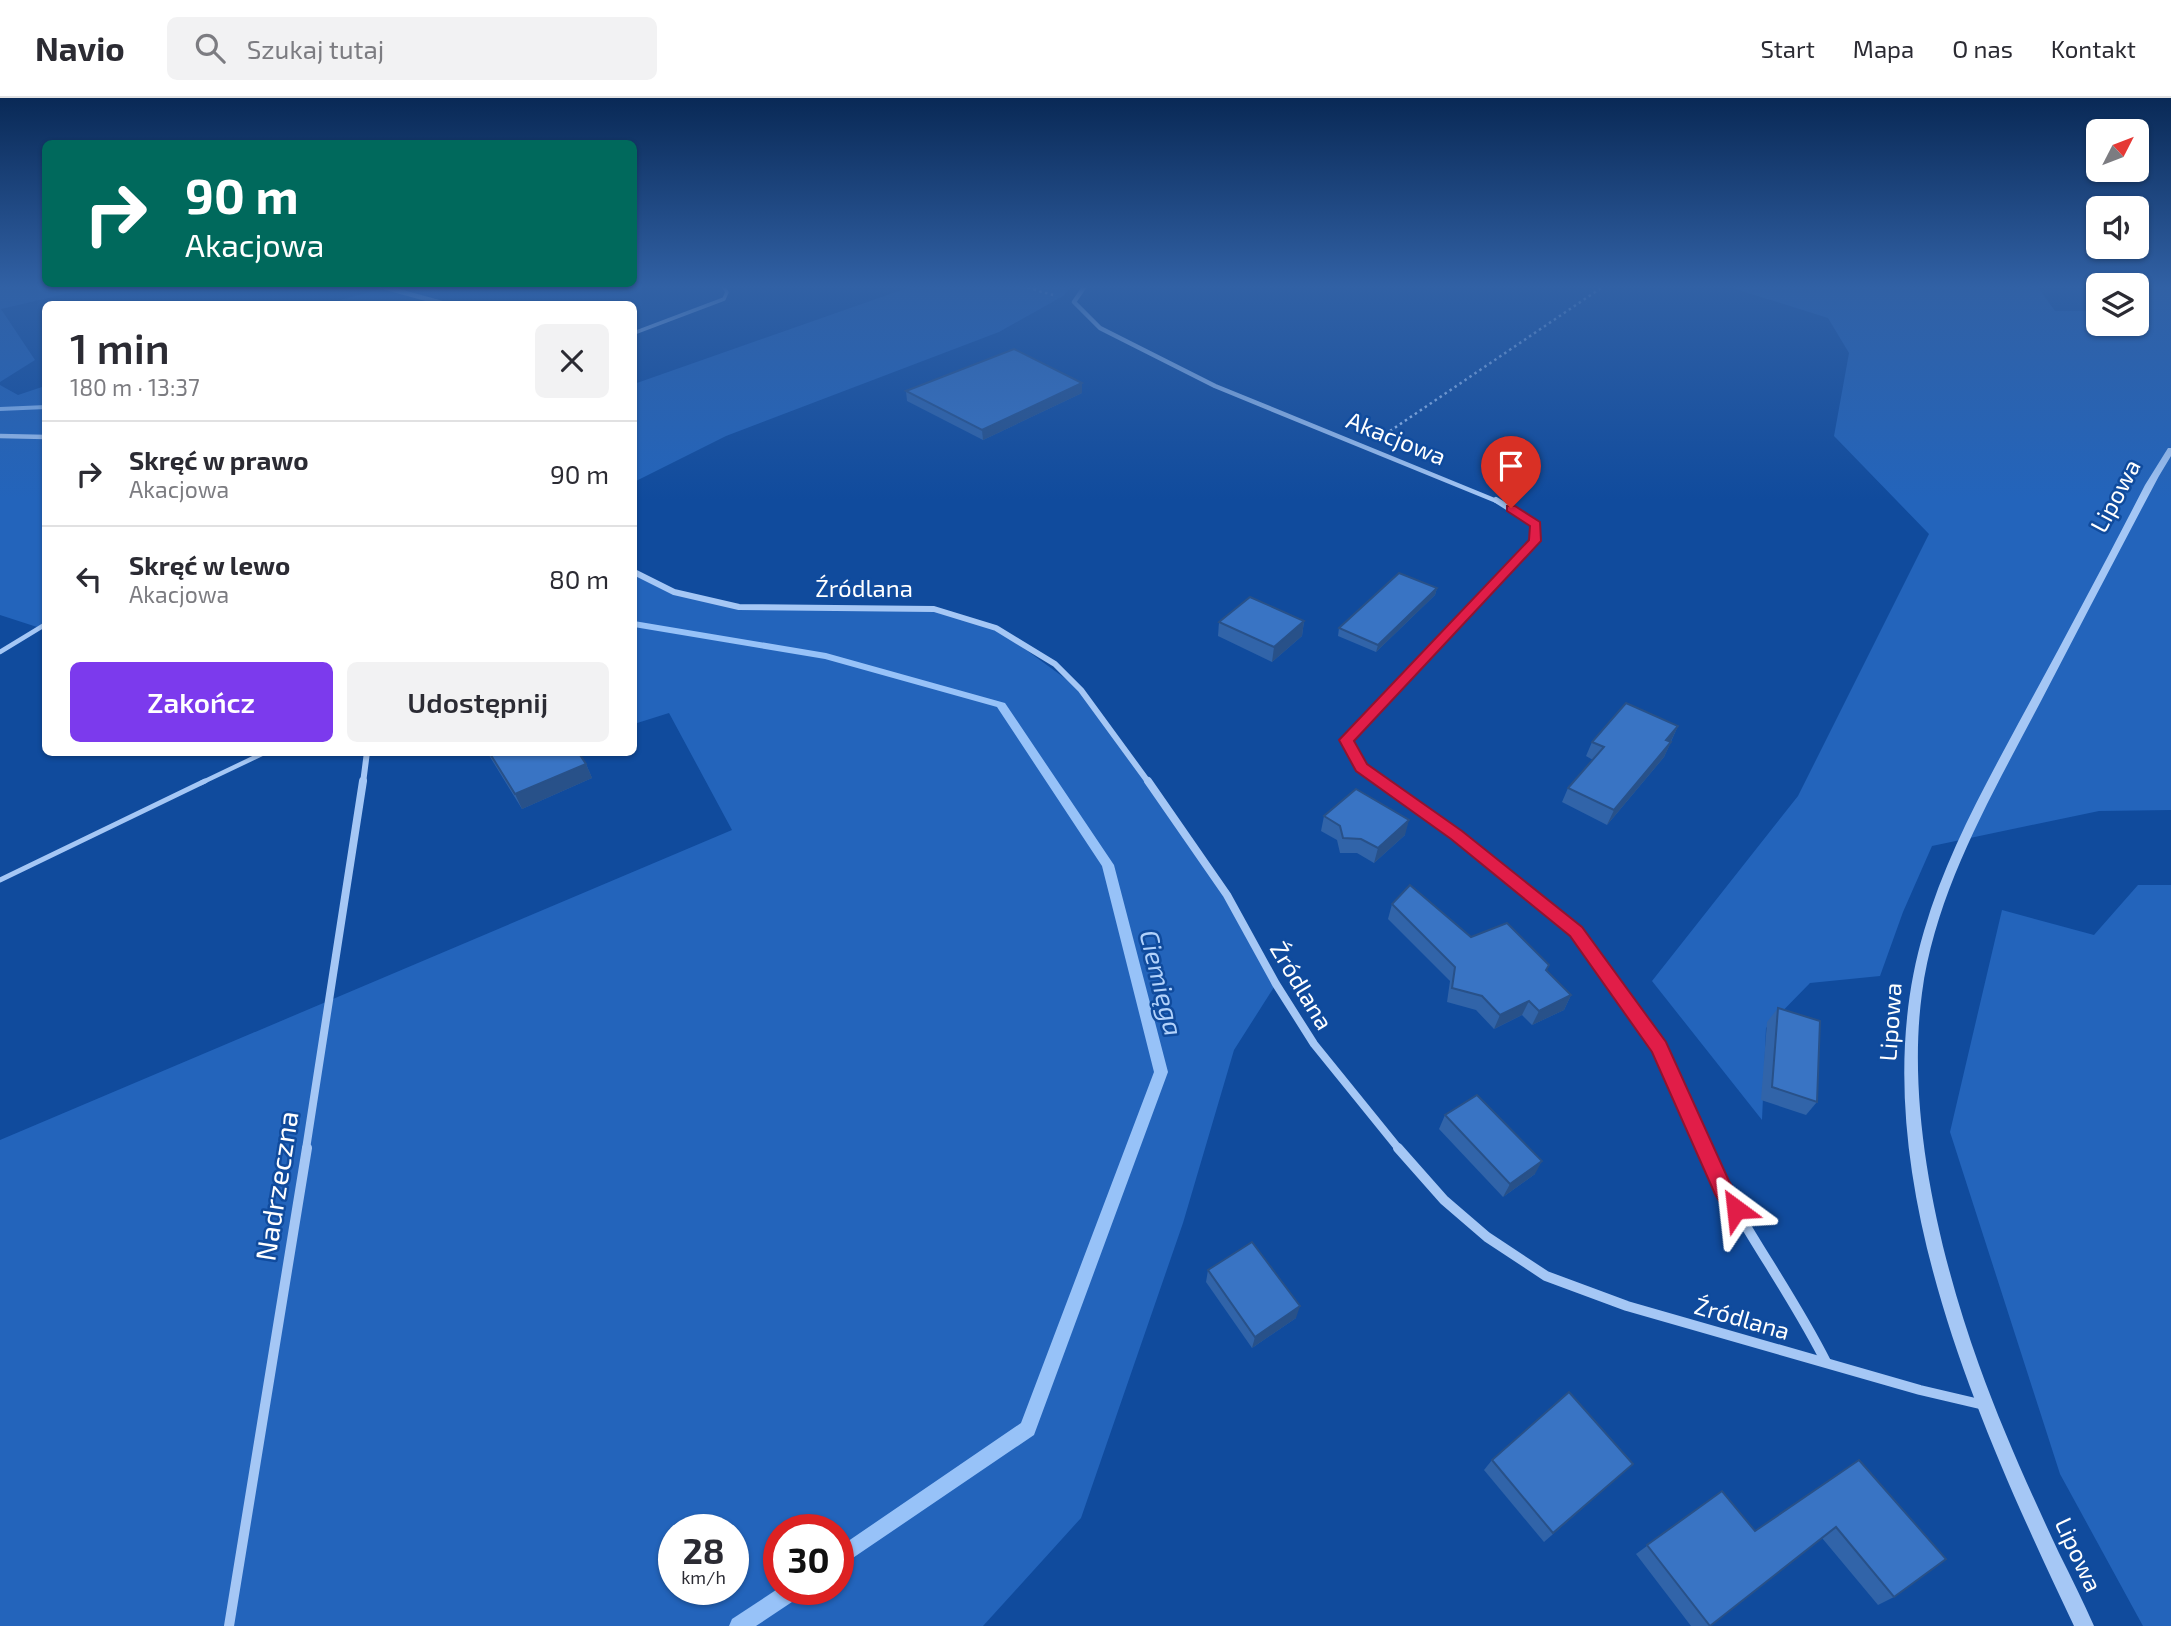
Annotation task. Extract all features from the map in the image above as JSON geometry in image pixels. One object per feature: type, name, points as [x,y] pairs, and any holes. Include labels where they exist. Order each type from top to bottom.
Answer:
[{"type":"street","name":"Akacjowa","points":[[1158,357],[1215,386],[1524,515],[1536,525],[1535,541],[1346,740],[1362,767],[1457,835],[1576,931],[1659,1047],[1722,1188],[1802,1314],[1825,1362]]},
{"type":"street","points":[[0,436],[42,437]]},
{"type":"street","name":"Lipowa","points":[[2084,1626],[2036,1526],[1986,1406],[1938,1256],[1916,1145],[1911,1021],[1920,967],[1944,887],[1989,792],[2148,486],[2171,450]]},
{"type":"street","name":"Źródlana","points":[[637,574],[674,592],[739,607],[934,609],[996,628],[1055,664],[1081,690],[1125,748],[1227,895],[1276,984],[1314,1044],[1375,1122],[1444,1200],[1487,1237],[1546,1276],[1626,1306],[1920,1390],[1986,1406]]},
{"type":"street","name":"Nadrzeczna","points":[[229,1626],[347,898],[366,756]]},
{"type":"lane","points":[[0,652],[42,626]]},
{"type":"lane","points":[[0,880],[258,756]]},
{"type":"path","points":[[1366,447],[1499,357]]},
{"type":"shaded area","points":[[0,357],[33,357],[35,360],[0,382]]},
{"type":"shaded area","points":[[710,357],[933,357],[726,436],[637,480],[637,383]]},
{"type":"shaded area","points":[[1848,357],[2171,357],[2171,810],[2099,811],[1932,846],[1903,912],[1880,976],[1810,983],[1766,1028],[1762,1120],[1652,981],[1798,796],[1929,534],[1834,436]]},
{"type":"shaded area","points":[[0,385],[18,395],[42,387],[42,625],[37,627],[0,615]]},
{"type":"shaded area","points":[[637,574],[674,592],[739,607],[934,609],[996,628],[1081,690],[1227,895],[1276,984],[1234,1050],[1183,1223],[1081,1518],[983,1626],[0,1626],[0,1140],[732,830],[669,713],[637,723]]},
{"type":"shaded area","points":[[2138,885],[2171,885],[2171,1626],[2143,1626],[2060,1474],[1950,1132],[2002,910],[2094,935]]},
{"type":"building","points":[[993,357],[1031,357],[1082,383],[982,430],[906,391]]},
{"type":"building","points":[[1399,573],[1437,588],[1378,645],[1339,628]]},
{"type":"building","points":[[1250,597],[1304,621],[1274,647],[1219,622]]},
{"type":"building","points":[[1626,703],[1678,726],[1666,740],[1671,742],[1614,810],[1568,788],[1604,747],[1592,742]]},
{"type":"building","points":[[491,756],[581,756],[586,764],[515,794]]},
{"type":"building","points":[[1356,789],[1409,820],[1378,848],[1361,839],[1343,838],[1340,826],[1324,816]]},
{"type":"building","points":[[1410,885],[1471,937],[1507,923],[1549,965],[1546,970],[1571,995],[1539,1011],[1529,1001],[1500,1015],[1482,996],[1452,988],[1455,967],[1392,904]]},
{"type":"building","points":[[1778,1008],[1820,1021],[1817,1102],[1772,1087]]},
{"type":"building","points":[[1477,1095],[1542,1161],[1510,1184],[1445,1115]]},
{"type":"building","points":[[1252,1242],[1300,1306],[1255,1337],[1208,1270]]},
{"type":"building","points":[[1569,1392],[1633,1464],[1553,1533],[1492,1460]]},
{"type":"building","points":[[1859,1460],[1946,1559],[1894,1597],[1836,1527],[1710,1626],[1647,1545],[1722,1491],[1755,1531]]},
{"type":"waterway","name":"Ciemięga","points":[[0,409],[42,407]]},
{"type":"waterway","name":"Ciemięga","points":[[637,624],[826,656],[1001,705],[1108,865],[1161,1072],[1028,1429],[854,1548]]},
{"type":"waterway","name":"Ciemięga","points":[[739,1626],[770,1605]]},
{"type":"route","points":[[1511,508],[1536,525],[1535,541],[1346,740],[1362,767],[1457,835],[1576,931],[1659,1047],[1722,1188],[1736,1209]]}]
